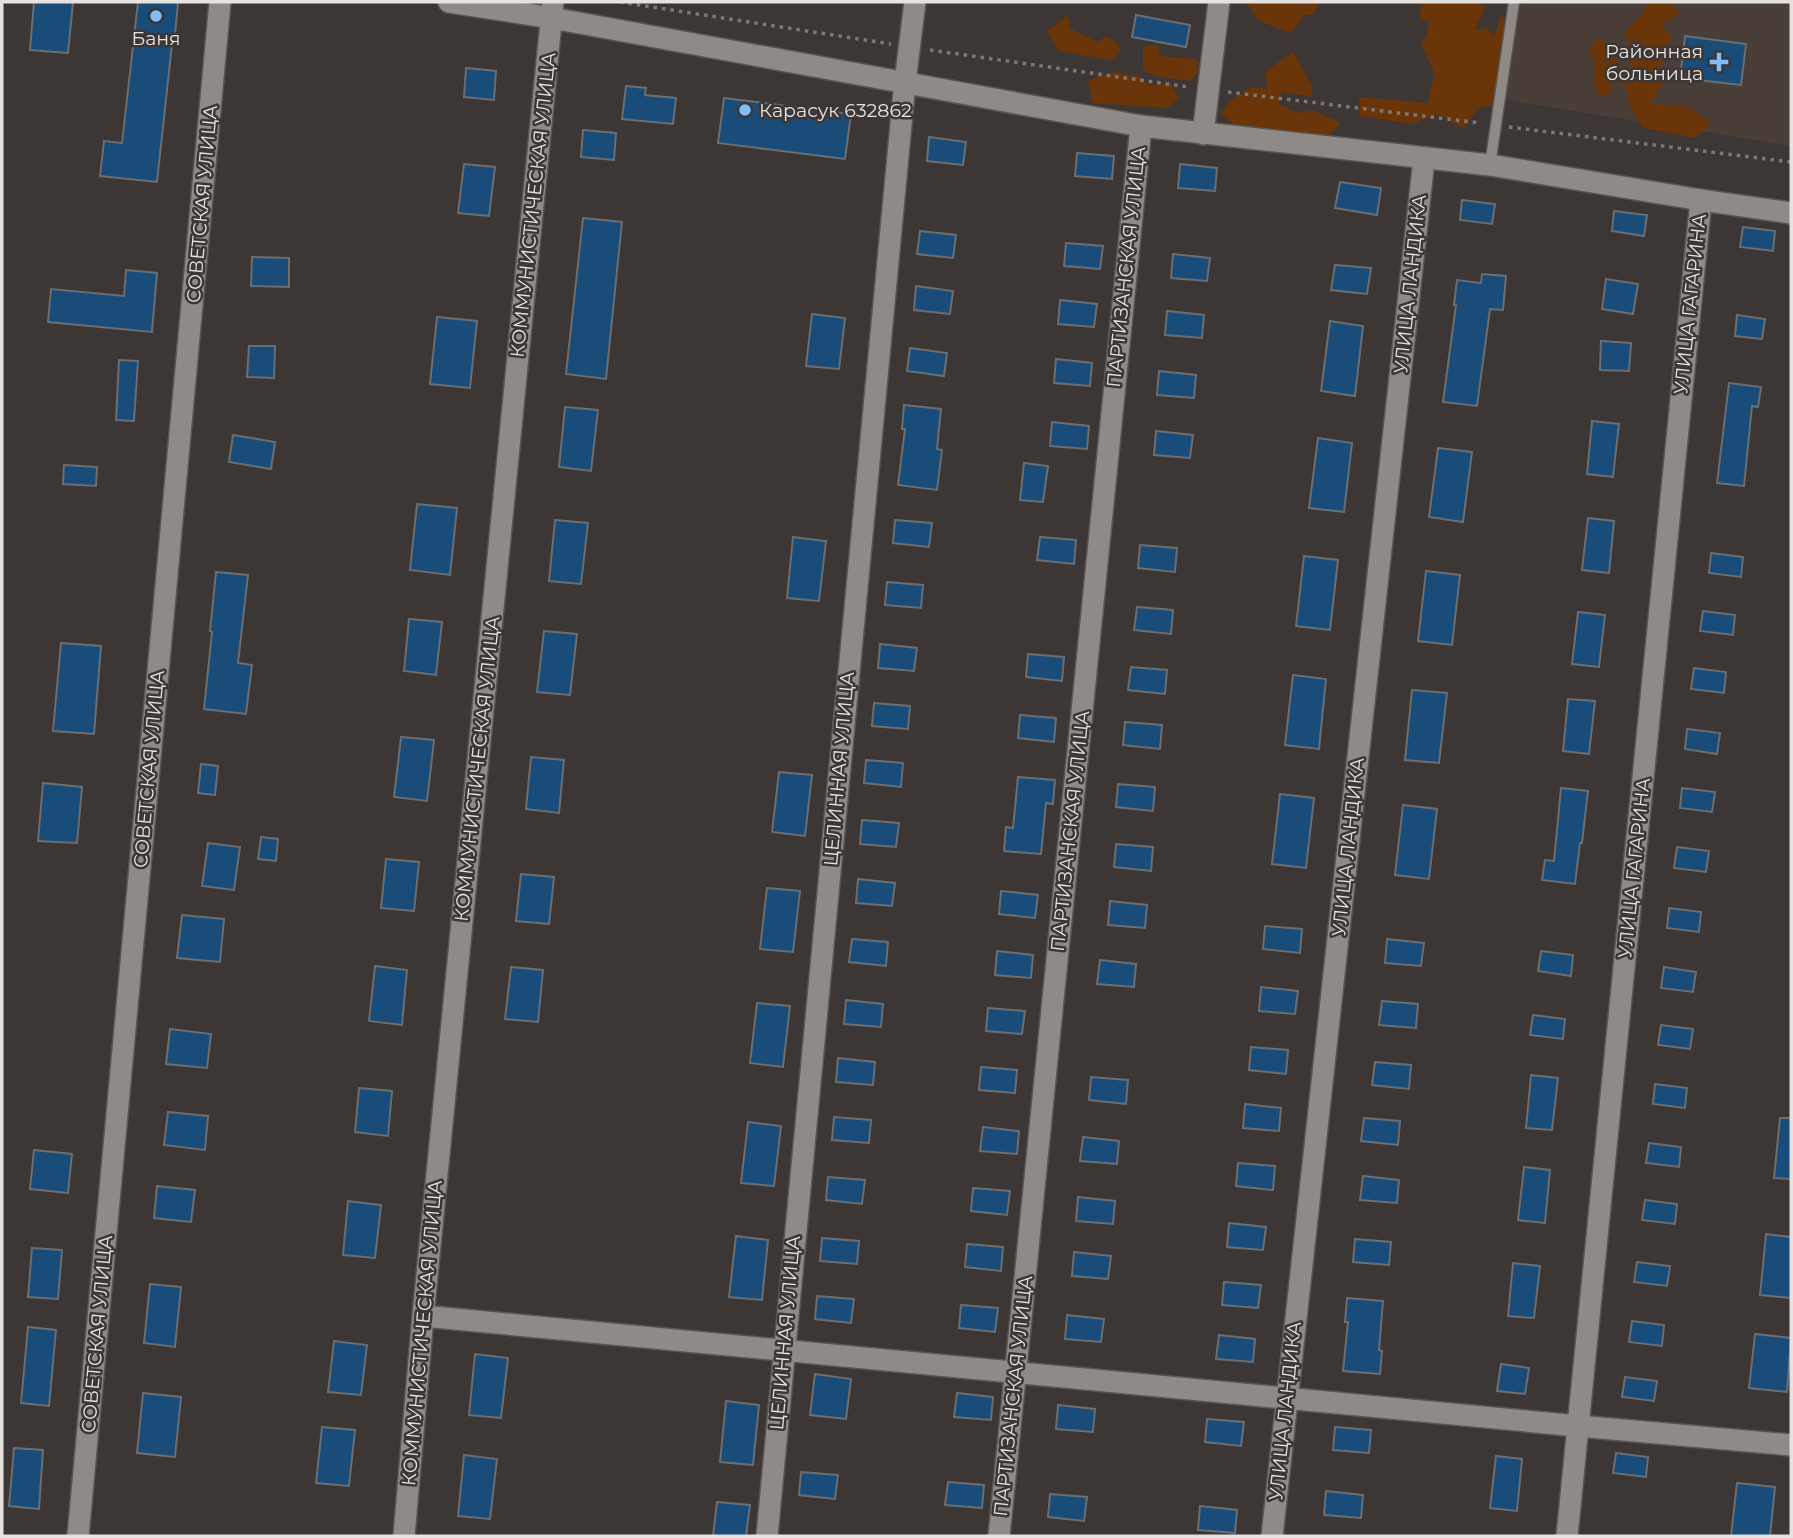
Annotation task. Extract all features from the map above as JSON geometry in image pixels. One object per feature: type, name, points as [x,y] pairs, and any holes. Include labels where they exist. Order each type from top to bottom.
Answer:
[{"type":"street","name":"СОВЕТСКАЯ УЛИЦА","points":[[78,1536],[220,2]]},
{"type":"street","points":[[449,2],[552,10],[905,82],[1140,126],[1490,165],[1791,213]]},
{"type":"street","name":"ЦЕЛИННАЯ УЛИЦА","points":[[767,1536],[905,82],[915,2]]},
{"type":"street","points":[[1203,134],[1219,2]]},
{"type":"street","name":"КОММУНИСТИЧЕСКАЯ УЛИЦА","points":[[404,1536],[423,1315],[552,10]]},
{"type":"street","name":"ПАРТИЗАНСКАЯ УЛИЦА","points":[[999,1536],[1140,126]]},
{"type":"street","name":"УЛИЦА ЛАНДИКА","points":[[1272,1536],[1424,159]]},
{"type":"street","name":"УЛИЦА ГАГАРИНА","points":[[1567,1536],[1701,200]]},
{"type":"street","points":[[423,1315],[1791,1445]]},
{"type":"lane","points":[[1490,165],[1514,2]]},
{"type":"shaded area","points":[[1246,2],[1319,2],[1314,14],[1304,15],[1291,33],[1259,21]]},
{"type":"shaded area","points":[[1421,2],[1478,2],[1485,7],[1475,30],[1487,28],[1494,36],[1502,13],[1510,38],[1496,105],[1478,108],[1463,129],[1439,114],[1411,124],[1360,116],[1359,97],[1428,103],[1434,72],[1421,43],[1427,36],[1429,22],[1420,20]]},
{"type":"shaded area","points":[[1511,2],[1791,2],[1791,146],[1495,98]]},
{"type":"shaded area","points":[[1650,2],[1671,2],[1679,14],[1661,26],[1670,33],[1667,58],[1656,73],[1663,83],[1650,104],[1686,105],[1712,123],[1695,138],[1643,128],[1631,109],[1624,83],[1612,82],[1611,93],[1601,96],[1593,86],[1596,63],[1589,50],[1597,38],[1617,48],[1615,59],[1625,73],[1634,70],[1629,64],[1631,51],[1625,32]]},
{"type":"shaded area","points":[[1068,15],[1070,28],[1098,42],[1106,36],[1118,44],[1121,52],[1111,60],[1058,51],[1047,31]]},
{"type":"shaded area","points":[[1158,45],[1159,56],[1197,59],[1198,73],[1190,81],[1161,77],[1143,71],[1143,47]]},
{"type":"shaded area","points":[[1293,52],[1312,85],[1312,97],[1282,92],[1279,104],[1297,113],[1313,110],[1341,123],[1326,138],[1242,131],[1220,113],[1230,101],[1250,87],[1267,89],[1265,72]]},
{"type":"shaded area","points":[[1115,72],[1138,76],[1151,86],[1169,81],[1179,98],[1168,108],[1092,103],[1088,80]]},
{"type":"building","points":[[34,2],[73,2],[68,53],[30,50]]},
{"type":"building","points":[[138,2],[178,2],[157,182],[100,176],[104,141],[122,143]]},
{"type":"building","points":[[1136,15],[1190,25],[1186,47],[1132,37]]},
{"type":"building","points":[[1685,36],[1746,44],[1741,85],[1680,78]]},
{"type":"building","points":[[466,68],[496,71],[494,100],[464,97]]},
{"type":"building","points":[[626,86],[646,88],[645,95],[676,98],[673,124],[622,119]]},
{"type":"building","points":[[724,98],[851,114],[845,159],[718,143]]},
{"type":"building","points":[[583,130],[616,133],[614,160],[581,157]]},
{"type":"building","points":[[929,137],[966,142],[963,165],[927,161]]},
{"type":"building","points":[[1077,153],[1114,156],[1112,179],[1075,176]]},
{"type":"building","points":[[464,164],[495,167],[489,216],[458,213]]},
{"type":"building","points":[[1180,164],[1217,168],[1215,191],[1178,188]]},
{"type":"building","points":[[1340,182],[1381,188],[1377,215],[1335,208]]},
{"type":"building","points":[[1462,200],[1495,204],[1492,224],[1460,220]]},
{"type":"building","points":[[1614,211],[1647,215],[1644,236],[1612,231]]},
{"type":"building","points":[[583,218],[622,222],[606,379],[566,374]]},
{"type":"building","points":[[1743,227],[1775,231],[1773,251],[1740,247]]},
{"type":"building","points":[[920,231],[956,235],[953,258],[917,254]]},
{"type":"building","points":[[1066,243],[1103,246],[1100,269],[1064,266]]},
{"type":"building","points":[[1173,254],[1210,258],[1207,281],[1171,278]]},
{"type":"building","points":[[252,257],[289,258],[289,287],[251,286]]},
{"type":"building","points":[[1335,265],[1371,268],[1367,294],[1331,290]]},
{"type":"building","points":[[126,270],[157,273],[152,332],[48,322],[51,289],[124,296]]},
{"type":"building","points":[[1482,274],[1506,276],[1503,310],[1490,309],[1477,406],[1443,402],[1457,280],[1481,283]]},
{"type":"building","points":[[1606,279],[1638,284],[1633,314],[1602,309]]},
{"type":"building","points":[[916,286],[953,291],[950,314],[914,310]]},
{"type":"building","points":[[1060,300],[1097,304],[1094,327],[1058,324]]},
{"type":"building","points":[[1167,311],[1204,315],[1202,338],[1165,335]]},
{"type":"building","points":[[812,314],[845,318],[839,369],[806,366]]},
{"type":"building","points":[[1737,315],[1765,319],[1762,339],[1735,336]]},
{"type":"building","points":[[437,317],[477,321],[470,388],[430,384]]},
{"type":"building","points":[[1330,321],[1363,326],[1355,396],[1321,391]]},
{"type":"building","points":[[1601,341],[1631,343],[1629,371],[1600,370]]},
{"type":"building","points":[[249,346],[275,346],[274,378],[247,377]]},
{"type":"building","points":[[910,348],[947,353],[944,376],[907,371]]},
{"type":"building","points":[[1056,359],[1092,363],[1090,386],[1054,383]]},
{"type":"building","points":[[119,360],[138,361],[134,421],[116,420]]},
{"type":"building","points":[[1159,371],[1196,375],[1194,398],[1157,395]]},
{"type":"building","points":[[1729,383],[1761,387],[1758,407],[1752,406],[1744,486],[1717,483]]},
{"type":"building","points":[[904,405],[941,409],[937,449],[942,450],[937,490],[898,485],[905,429],[902,429]]},
{"type":"building","points":[[565,407],[598,410],[591,471],[559,467]]},
{"type":"building","points":[[1592,421],[1619,424],[1613,477],[1587,474]]},
{"type":"building","points":[[1052,422],[1089,426],[1087,449],[1050,446]]},
{"type":"building","points":[[1156,431],[1193,435],[1190,458],[1154,455]]},
{"type":"building","points":[[233,435],[275,442],[271,469],[229,462]]},
{"type":"building","points":[[1318,438],[1352,443],[1344,512],[1309,508]]},
{"type":"building","points":[[1438,448],[1472,452],[1463,522],[1429,517]]},
{"type":"building","points":[[1024,463],[1048,466],[1043,502],[1020,500]]},
{"type":"building","points":[[64,465],[97,467],[96,486],[63,484]]},
{"type":"building","points":[[417,504],[457,508],[450,575],[410,570]]},
{"type":"building","points":[[1588,518],[1614,521],[1609,573],[1582,570]]},
{"type":"building","points":[[555,520],[588,523],[581,584],[549,581]]},
{"type":"building","points":[[895,520],[932,523],[929,547],[893,543]]},
{"type":"building","points":[[793,537],[826,541],[819,601],[787,598]]},
{"type":"building","points":[[1040,537],[1076,540],[1074,564],[1037,560]]},
{"type":"building","points":[[1140,545],[1177,548],[1175,572],[1138,568]]},
{"type":"building","points":[[1711,553],[1743,557],[1741,577],[1709,573]]},
{"type":"building","points":[[1304,556],[1338,560],[1330,630],[1296,626]]},
{"type":"building","points":[[1426,571],[1460,575],[1452,645],[1418,641]]},
{"type":"building","points":[[216,572],[248,575],[238,663],[252,665],[246,714],[204,709]]},
{"type":"building","points":[[887,582],[923,585],[921,608],[885,605]]},
{"type":"building","points":[[1137,607],[1173,610],[1171,634],[1134,630]]},
{"type":"building","points":[[1703,611],[1735,615],[1733,635],[1700,631]]},
{"type":"building","points":[[1578,612],[1605,615],[1599,667],[1572,664]]},
{"type":"building","points":[[409,619],[442,622],[436,675],[404,671]]},
{"type":"building","points":[[544,631],[577,634],[570,695],[537,692]]},
{"type":"building","points":[[61,643],[101,646],[94,734],[53,731]]},
{"type":"building","points":[[880,644],[917,648],[914,671],[878,668]]},
{"type":"building","points":[[1028,654],[1064,657],[1062,681],[1026,677]]},
{"type":"building","points":[[1131,667],[1167,670],[1165,694],[1128,690]]},
{"type":"building","points":[[1694,668],[1726,672],[1724,693],[1691,689]]},
{"type":"building","points":[[1293,675],[1326,679],[1319,749],[1285,745]]},
{"type":"building","points":[[1412,690],[1447,693],[1439,763],[1405,760]]},
{"type":"building","points":[[1568,699],[1595,701],[1589,754],[1563,751]]},
{"type":"building","points":[[874,703],[910,706],[908,729],[872,726]]},
{"type":"building","points":[[1020,715],[1056,718],[1054,742],[1018,738]]},
{"type":"building","points":[[1125,722],[1162,725],[1160,749],[1123,745]]},
{"type":"building","points":[[1687,729],[1720,733],[1717,754],[1685,749]]},
{"type":"building","points":[[401,737],[434,740],[427,801],[394,797]]},
{"type":"building","points":[[531,757],[564,760],[559,813],[526,809]]},
{"type":"building","points":[[866,760],[903,763],[901,787],[864,783]]},
{"type":"building","points":[[201,764],[218,766],[215,795],[198,793]]},
{"type":"building","points":[[779,772],[812,775],[805,836],[772,832]]},
{"type":"building","points":[[1018,777],[1055,780],[1053,804],[1046,803],[1041,854],[1004,851],[1006,827],[1013,828]]},
{"type":"building","points":[[43,783],[82,787],[77,843],[38,841]]},
{"type":"building","points":[[1118,784],[1155,787],[1153,811],[1116,807]]},
{"type":"building","points":[[1561,788],[1588,791],[1575,884],[1542,880],[1545,860],[1554,861]]},
{"type":"building","points":[[1682,788],[1715,792],[1712,812],[1680,808]]},
{"type":"building","points":[[1280,794],[1314,798],[1306,868],[1272,864]]},
{"type":"building","points":[[1403,805],[1437,809],[1429,879],[1395,875]]},
{"type":"building","points":[[862,820],[899,823],[896,847],[860,844]]},
{"type":"building","points":[[261,837],[278,839],[276,861],[258,859]]},
{"type":"building","points":[[208,843],[240,847],[234,890],[202,886]]},
{"type":"building","points":[[1116,844],[1153,847],[1151,871],[1114,867]]},
{"type":"building","points":[[1677,847],[1709,851],[1706,872],[1674,868]]},
{"type":"building","points":[[386,859],[419,862],[414,911],[381,908]]},
{"type":"building","points":[[521,874],[554,877],[549,924],[516,921]]},
{"type":"building","points":[[858,879],[895,883],[892,906],[856,903]]},
{"type":"building","points":[[767,888],[800,891],[793,952],[760,949]]},
{"type":"building","points":[[1001,891],[1038,895],[1035,918],[999,914]]},
{"type":"building","points":[[1110,901],[1147,905],[1145,928],[1108,925]]},
{"type":"building","points":[[1669,908],[1701,912],[1699,932],[1667,928]]},
{"type":"building","points":[[182,915],[224,919],[220,962],[177,958]]},
{"type":"building","points":[[1265,926],[1302,929],[1300,953],[1263,949]]},
{"type":"building","points":[[852,939],[888,942],[886,966],[849,962]]},
{"type":"building","points":[[1387,939],[1424,943],[1421,966],[1385,963]]},
{"type":"building","points":[[997,951],[1033,955],[1031,978],[995,975]]},
{"type":"building","points":[[1541,951],[1573,955],[1571,976],[1538,971]]},
{"type":"building","points":[[1100,960],[1136,964],[1134,987],[1097,984]]},
{"type":"building","points":[[375,966],[407,970],[402,1025],[369,1021]]},
{"type":"building","points":[[511,967],[543,970],[538,1022],[505,1019]]},
{"type":"building","points":[[1664,967],[1696,972],[1693,992],[1661,988]]},
{"type":"building","points":[[1261,987],[1298,991],[1295,1014],[1259,1011]]},
{"type":"building","points":[[846,1000],[883,1004],[881,1027],[844,1024]]},
{"type":"building","points":[[1382,1001],[1418,1004],[1416,1028],[1379,1025]]},
{"type":"building","points":[[757,1003],[790,1006],[783,1067],[750,1063]]},
{"type":"building","points":[[988,1008],[1025,1011],[1022,1034],[986,1031]]},
{"type":"building","points":[[1533,1015],[1565,1019],[1563,1039],[1530,1035]]},
{"type":"building","points":[[1661,1025],[1693,1029],[1690,1049],[1658,1045]]},
{"type":"building","points":[[170,1029],[211,1034],[207,1068],[166,1064]]},
{"type":"building","points":[[1251,1047],[1288,1050],[1286,1074],[1249,1070]]},
{"type":"building","points":[[838,1058],[875,1062],[873,1085],[836,1082]]},
{"type":"building","points":[[1375,1062],[1411,1065],[1409,1089],[1372,1085]]},
{"type":"building","points":[[981,1067],[1017,1070],[1015,1093],[979,1090]]},
{"type":"building","points":[[1531,1075],[1558,1078],[1552,1130],[1526,1128]]},
{"type":"building","points":[[1091,1077],[1128,1080],[1126,1104],[1089,1100]]},
{"type":"building","points":[[1655,1084],[1687,1088],[1685,1108],[1653,1104]]},
{"type":"building","points":[[359,1088],[392,1091],[388,1136],[355,1132]]},
{"type":"building","points":[[1245,1104],[1281,1108],[1279,1131],[1243,1128]]},
{"type":"building","points":[[168,1112],[208,1116],[205,1150],[164,1145]]},
{"type":"building","points":[[834,1117],[871,1120],[869,1143],[832,1140]]},
{"type":"building","points":[[1364,1118],[1400,1121],[1398,1145],[1361,1141]]},
{"type":"building","points":[[1780,1118],[1791,1118],[1791,1179],[1774,1178]]},
{"type":"building","points":[[748,1122],[781,1126],[774,1186],[741,1183]]},
{"type":"building","points":[[983,1127],[1019,1131],[1017,1154],[980,1151]]},
{"type":"building","points":[[1083,1137],[1119,1141],[1117,1164],[1080,1161]]},
{"type":"building","points":[[1649,1143],[1681,1147],[1679,1167],[1646,1163]]},
{"type":"building","points":[[34,1150],[72,1154],[68,1193],[30,1189]]},
{"type":"building","points":[[1238,1163],[1275,1166],[1273,1190],[1236,1186]]},
{"type":"building","points":[[1524,1167],[1550,1170],[1545,1223],[1518,1220]]},
{"type":"building","points":[[1363,1176],[1399,1180],[1397,1203],[1360,1200]]},
{"type":"building","points":[[828,1177],[865,1180],[862,1204],[826,1200]]},
{"type":"building","points":[[157,1186],[195,1190],[191,1222],[154,1218]]},
{"type":"building","points":[[973,1188],[1010,1191],[1007,1215],[971,1211]]},
{"type":"building","points":[[1078,1197],[1115,1201],[1113,1224],[1076,1221]]},
{"type":"building","points":[[1645,1200],[1677,1204],[1675,1224],[1642,1220]]},
{"type":"building","points":[[348,1201],[381,1205],[375,1258],[343,1255]]},
{"type":"building","points":[[1229,1223],[1266,1227],[1263,1250],[1227,1247]]},
{"type":"building","points":[[1766,1234],[1791,1237],[1791,1298],[1760,1295]]},
{"type":"building","points":[[736,1236],[768,1240],[762,1300],[729,1297]]},
{"type":"building","points":[[822,1238],[859,1241],[857,1264],[820,1261]]},
{"type":"building","points":[[1355,1239],[1391,1242],[1389,1265],[1353,1262]]},
{"type":"building","points":[[967,1244],[1003,1247],[1001,1271],[965,1267]]},
{"type":"building","points":[[32,1248],[62,1250],[58,1299],[28,1297]]},
{"type":"building","points":[[1074,1252],[1111,1256],[1108,1279],[1072,1276]]},
{"type":"building","points":[[1637,1262],[1670,1266],[1667,1286],[1634,1282]]},
{"type":"building","points":[[1513,1263],[1540,1266],[1534,1318],[1508,1316]]},
{"type":"building","points":[[1224,1282],[1261,1285],[1258,1308],[1222,1305]]},
{"type":"building","points":[[150,1284],[181,1287],[175,1347],[144,1343]]},
{"type":"building","points":[[817,1296],[854,1299],[851,1323],[815,1319]]},
{"type":"building","points":[[1347,1298],[1383,1301],[1380,1374],[1343,1371],[1348,1322],[1345,1322]]},
{"type":"building","points":[[961,1305],[998,1308],[995,1332],[959,1328]]},
{"type":"building","points":[[1067,1315],[1104,1319],[1101,1342],[1065,1339]]},
{"type":"building","points":[[1632,1321],[1664,1325],[1662,1346],[1629,1342]]},
{"type":"building","points":[[28,1327],[56,1330],[49,1406],[21,1403]]},
{"type":"building","points":[[1755,1334],[1791,1338],[1787,1392],[1749,1388]]},
{"type":"building","points":[[1219,1335],[1255,1339],[1253,1362],[1216,1359]]},
{"type":"building","points":[[334,1341],[367,1345],[361,1395],[328,1392]]},
{"type":"building","points":[[475,1354],[508,1358],[501,1418],[469,1415]]},
{"type":"building","points":[[1501,1364],[1529,1368],[1525,1394],[1497,1391]]},
{"type":"building","points":[[815,1374],[851,1379],[846,1419],[810,1415]]},
{"type":"building","points":[[1625,1377],[1657,1381],[1654,1401],[1622,1397]]},
{"type":"building","points":[[143,1393],[181,1397],[175,1457],[137,1453]]},
{"type":"building","points":[[957,1393],[993,1397],[991,1420],[954,1417]]},
{"type":"building","points":[[726,1401],[759,1405],[753,1465],[720,1462]]},
{"type":"building","points":[[1058,1405],[1095,1409],[1093,1432],[1056,1429]]},
{"type":"building","points":[[1207,1419],[1244,1422],[1241,1446],[1205,1442]]},
{"type":"building","points":[[322,1427],[355,1430],[349,1486],[316,1483]]},
{"type":"building","points":[[1335,1427],[1371,1430],[1369,1453],[1333,1450]]},
{"type":"building","points":[[14,1448],[43,1450],[39,1509],[9,1506]]},
{"type":"building","points":[[1616,1453],[1648,1457],[1646,1477],[1613,1473]]},
{"type":"building","points":[[464,1455],[497,1459],[490,1519],[458,1516]]},
{"type":"building","points":[[1496,1456],[1522,1459],[1517,1511],[1490,1508]]},
{"type":"building","points":[[801,1472],[838,1475],[835,1499],[799,1495]]},
{"type":"building","points":[[948,1482],[984,1485],[982,1508],[945,1505]]},
{"type":"building","points":[[1737,1483],[1775,1487],[1770,1536],[1731,1536]]},
{"type":"building","points":[[1326,1491],[1363,1495],[1361,1518],[1324,1515]]},
{"type":"building","points":[[1050,1494],[1087,1497],[1084,1521],[1048,1517]]},
{"type":"building","points":[[717,1502],[750,1505],[746,1536],[713,1536]]},
{"type":"building","points":[[1200,1506],[1237,1510],[1235,1533],[1198,1530]]},
{"type":"place","name":"Баня","points":[[156,16]]},
{"type":"place","name":"Районная больница","points":[[1719,62]]},
{"type":"place","name":"Карасук 632862","points":[[745,110]]}]
